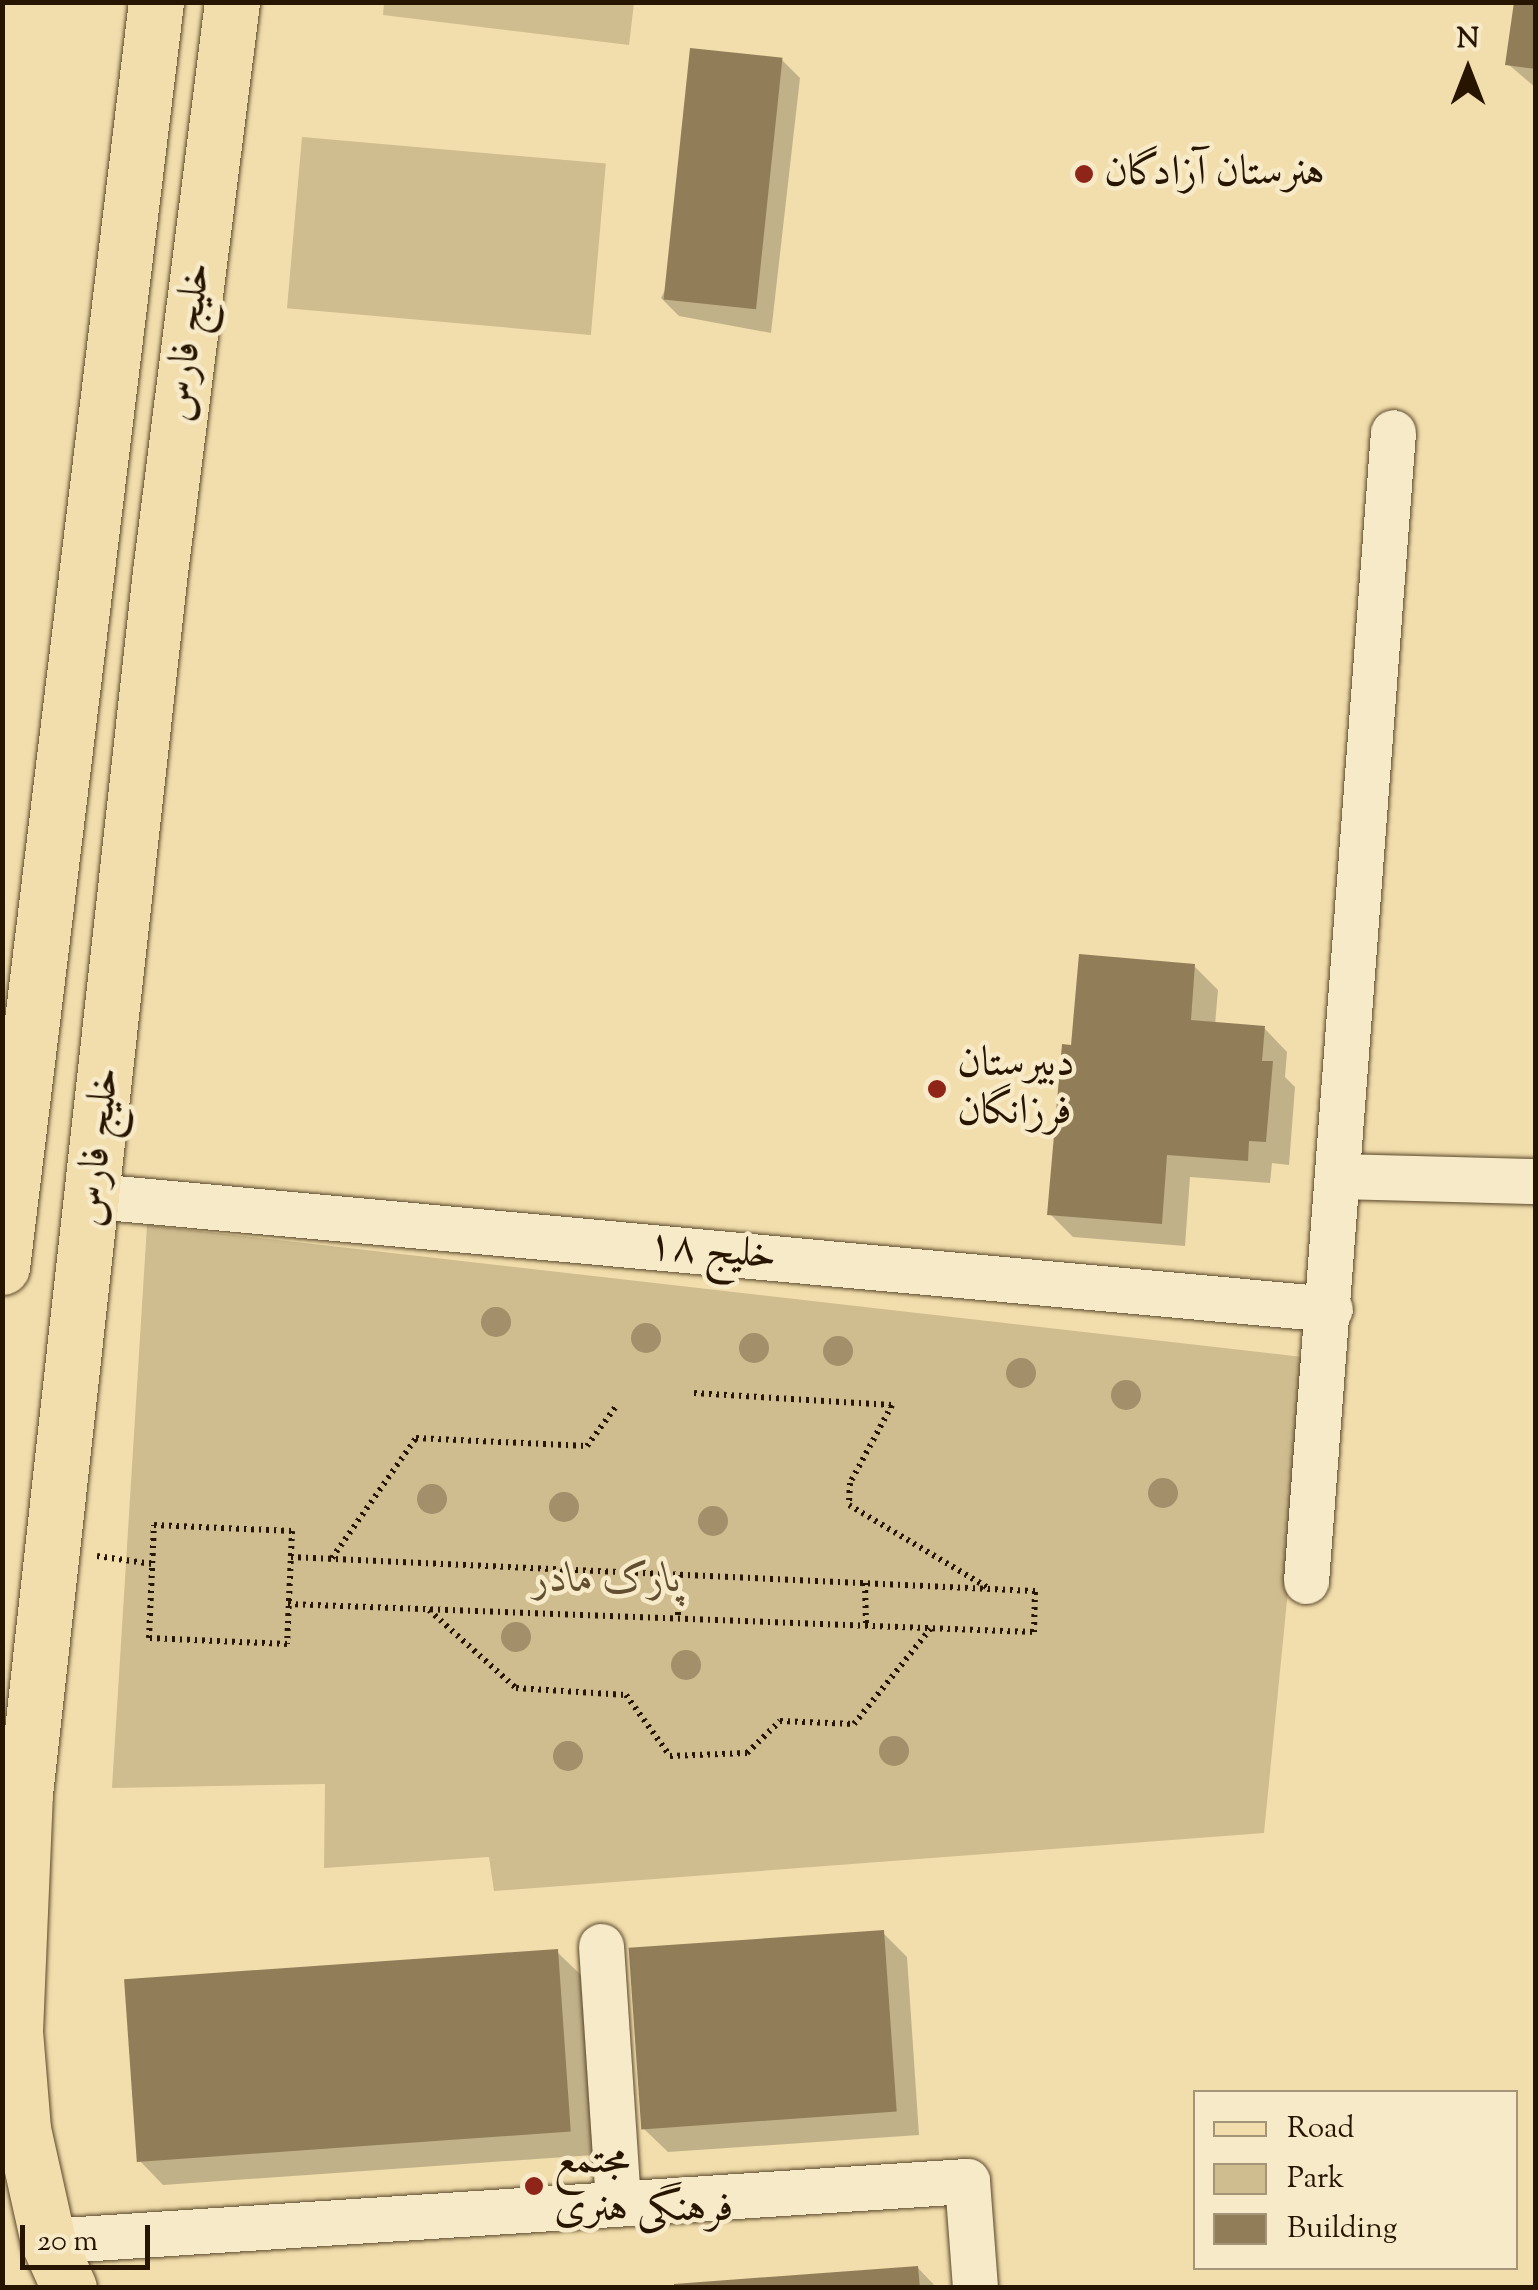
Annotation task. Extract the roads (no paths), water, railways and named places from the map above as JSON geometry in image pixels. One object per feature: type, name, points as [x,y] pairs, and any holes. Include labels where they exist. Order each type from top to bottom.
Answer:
[{"type":"main road","name":"خلیج فارس","points":[[2,1267],[156,2]]},
{"type":"main road","name":"خلیج فارس","points":[[58,2264],[23,2129],[17,1920],[25,1794],[160,572],[232,2]]},
{"type":"street","points":[[1306,1581],[1341,1176],[1393,432]]},
{"type":"street","points":[[1341,1176],[1536,1181]]},
{"type":"street","name":"خلیج ۱۸","points":[[94,1196],[1330,1309]]},
{"type":"street","points":[[601,1946],[618,2203]]},
{"type":"street","points":[[58,2264],[618,2203],[968,2180],[975,2288]]},
{"type":"place","name":"هنرستان آزادگان","points":[[1084,174]]},
{"type":"place","name":"دبیرستان فرزانگان","points":[[937,1089]]},
{"type":"place","name":"مجتمع فرهنگی هنری","points":[[534,2186]]},
{"type":"park label","name":"پارک مادر","points":[[607,1581]]}]
